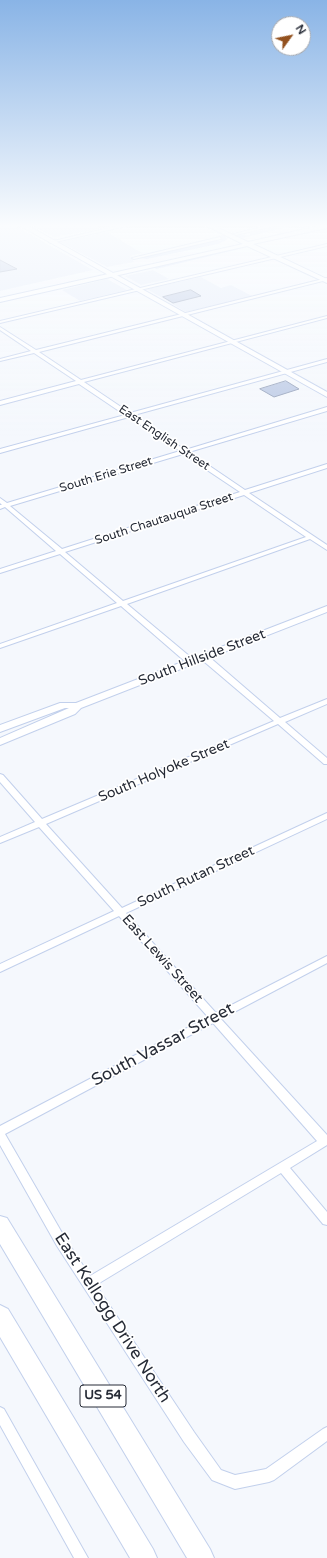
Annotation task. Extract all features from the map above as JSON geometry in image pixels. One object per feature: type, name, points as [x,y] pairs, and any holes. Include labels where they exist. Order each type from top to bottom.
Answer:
[{"type":"highway","name":"US 54","points":[[2,1226],[201,1558]]},
{"type":"highway","points":[[0,1316],[144,1558]]},
{"type":"main road","points":[[150,297],[327,395]]},
{"type":"main road","name":"South Hillside Street","points":[[0,729],[64,706],[77,706],[327,609]]},
{"type":"main road","name":"South Hillside Street","points":[[0,742],[71,712],[77,706]]},
{"type":"street","points":[[0,300],[14,297]]},
{"type":"street","points":[[0,322],[109,297]]},
{"type":"street","points":[[0,360],[258,297]]},
{"type":"street","points":[[0,403],[327,317]]},
{"type":"street","name":"East English Street","points":[[0,328],[327,548]]},
{"type":"street","points":[[0,451],[327,360]]},
{"type":"street","name":"South Erie Street","points":[[3,506],[327,409]]},
{"type":"street","name":"South Chautauqua Street","points":[[0,571],[327,466]]},
{"type":"street","points":[[0,500],[3,506],[61,552],[191,662]]},
{"type":"street","points":[[0,646],[311,537]]},
{"type":"street","points":[[204,657],[327,762]]},
{"type":"street","name":"South Holyoke Street","points":[[0,840],[327,701]]},
{"type":"street","name":"East Lewis Street","points":[[0,777],[214,1018],[325,1140]]},
{"type":"street","name":"South Rutan Street","points":[[0,968],[327,816]]},
{"type":"street","name":"South Vassar Street","points":[[0,1131],[327,959]]},
{"type":"street","name":"East Kellogg Drive North","points":[[0,1135],[61,1242],[189,1437],[217,1474],[235,1482],[269,1475],[327,1433]]},
{"type":"street","points":[[88,1283],[325,1140]]},
{"type":"street","points":[[282,1167],[327,1220]]},
{"type":"street","points":[[2,1422],[81,1558]]},
{"type":"shaded area","points":[[73,297],[98,297],[80,301]]},
{"type":"shaded area","points":[[160,297],[249,297],[186,312]]},
{"type":"building","points":[[163,297],[164,297],[198,297],[173,303]]},
{"type":"building","points":[[286,381],[299,389],[274,397],[260,389]]}]
